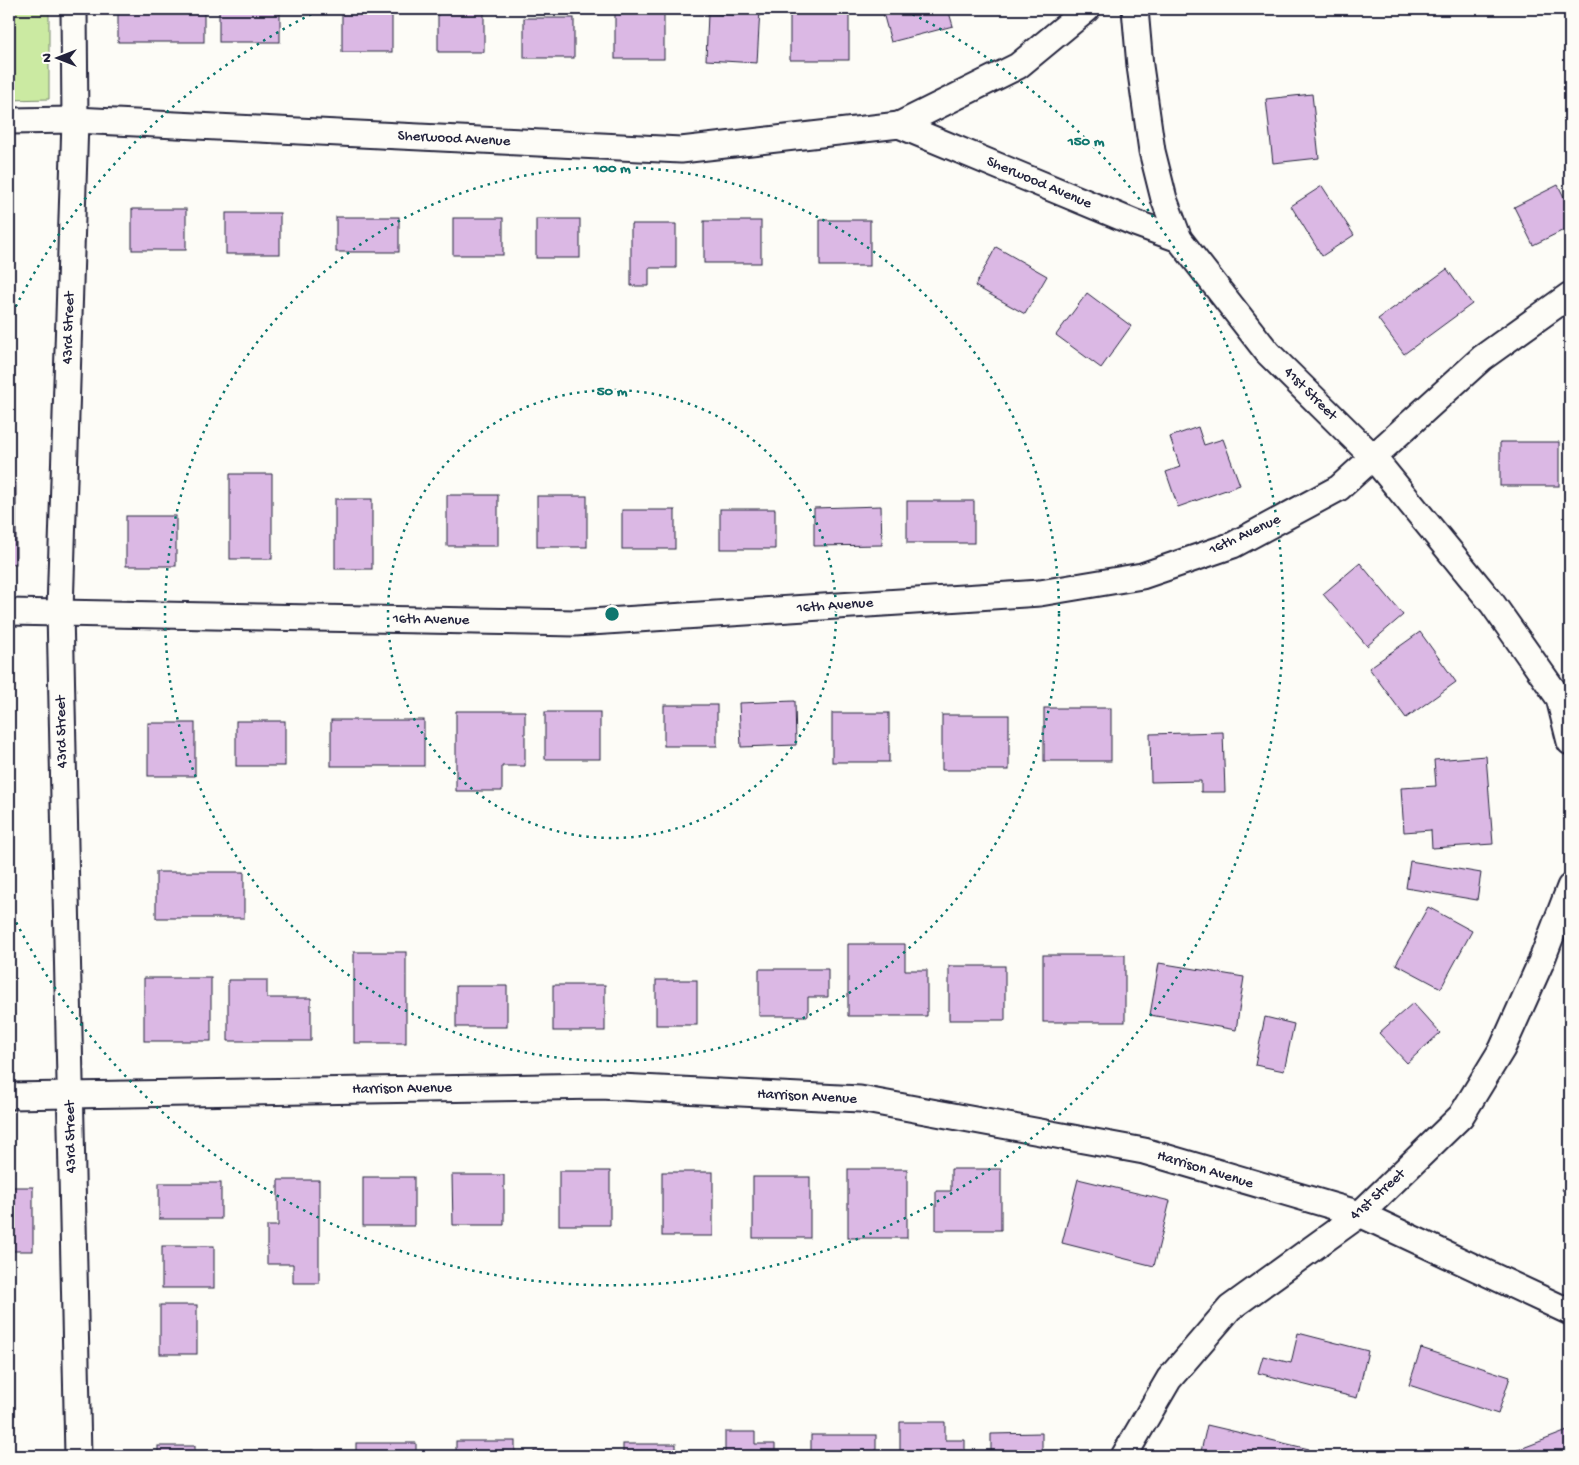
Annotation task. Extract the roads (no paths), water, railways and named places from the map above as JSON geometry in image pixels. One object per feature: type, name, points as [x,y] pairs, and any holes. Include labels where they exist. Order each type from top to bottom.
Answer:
[{"type":"street","name":"43rd Street","points":[[74,9],[75,120],[60,611],[78,1456]]},
{"type":"street","name":"Sherwood Avenue","points":[[9,121],[75,120],[681,150],[899,125],[1018,66],[1087,9]]},
{"type":"street","name":"41st Street","points":[[1135,9],[1140,66],[1152,151],[1164,199],[1180,239],[1268,353],[1372,456],[1492,603],[1560,698],[1570,742]]},
{"type":"street","name":"Sherwood Avenue","points":[[899,125],[1135,223],[1180,239]]},
{"type":"street","name":"16th Avenue","points":[[9,612],[60,611],[575,623],[1040,593],[1142,576],[1233,545],[1339,488],[1482,358],[1570,295]]},
{"type":"street","name":"41st Street","points":[[1124,1456],[1169,1379],[1230,1308],[1360,1214],[1461,1116],[1502,1049],[1541,962],[1570,887]]},
{"type":"street","name":"Harrison Avenue","points":[[9,1096],[600,1086],[860,1099],[1144,1151],[1360,1214],[1570,1312]]}]
